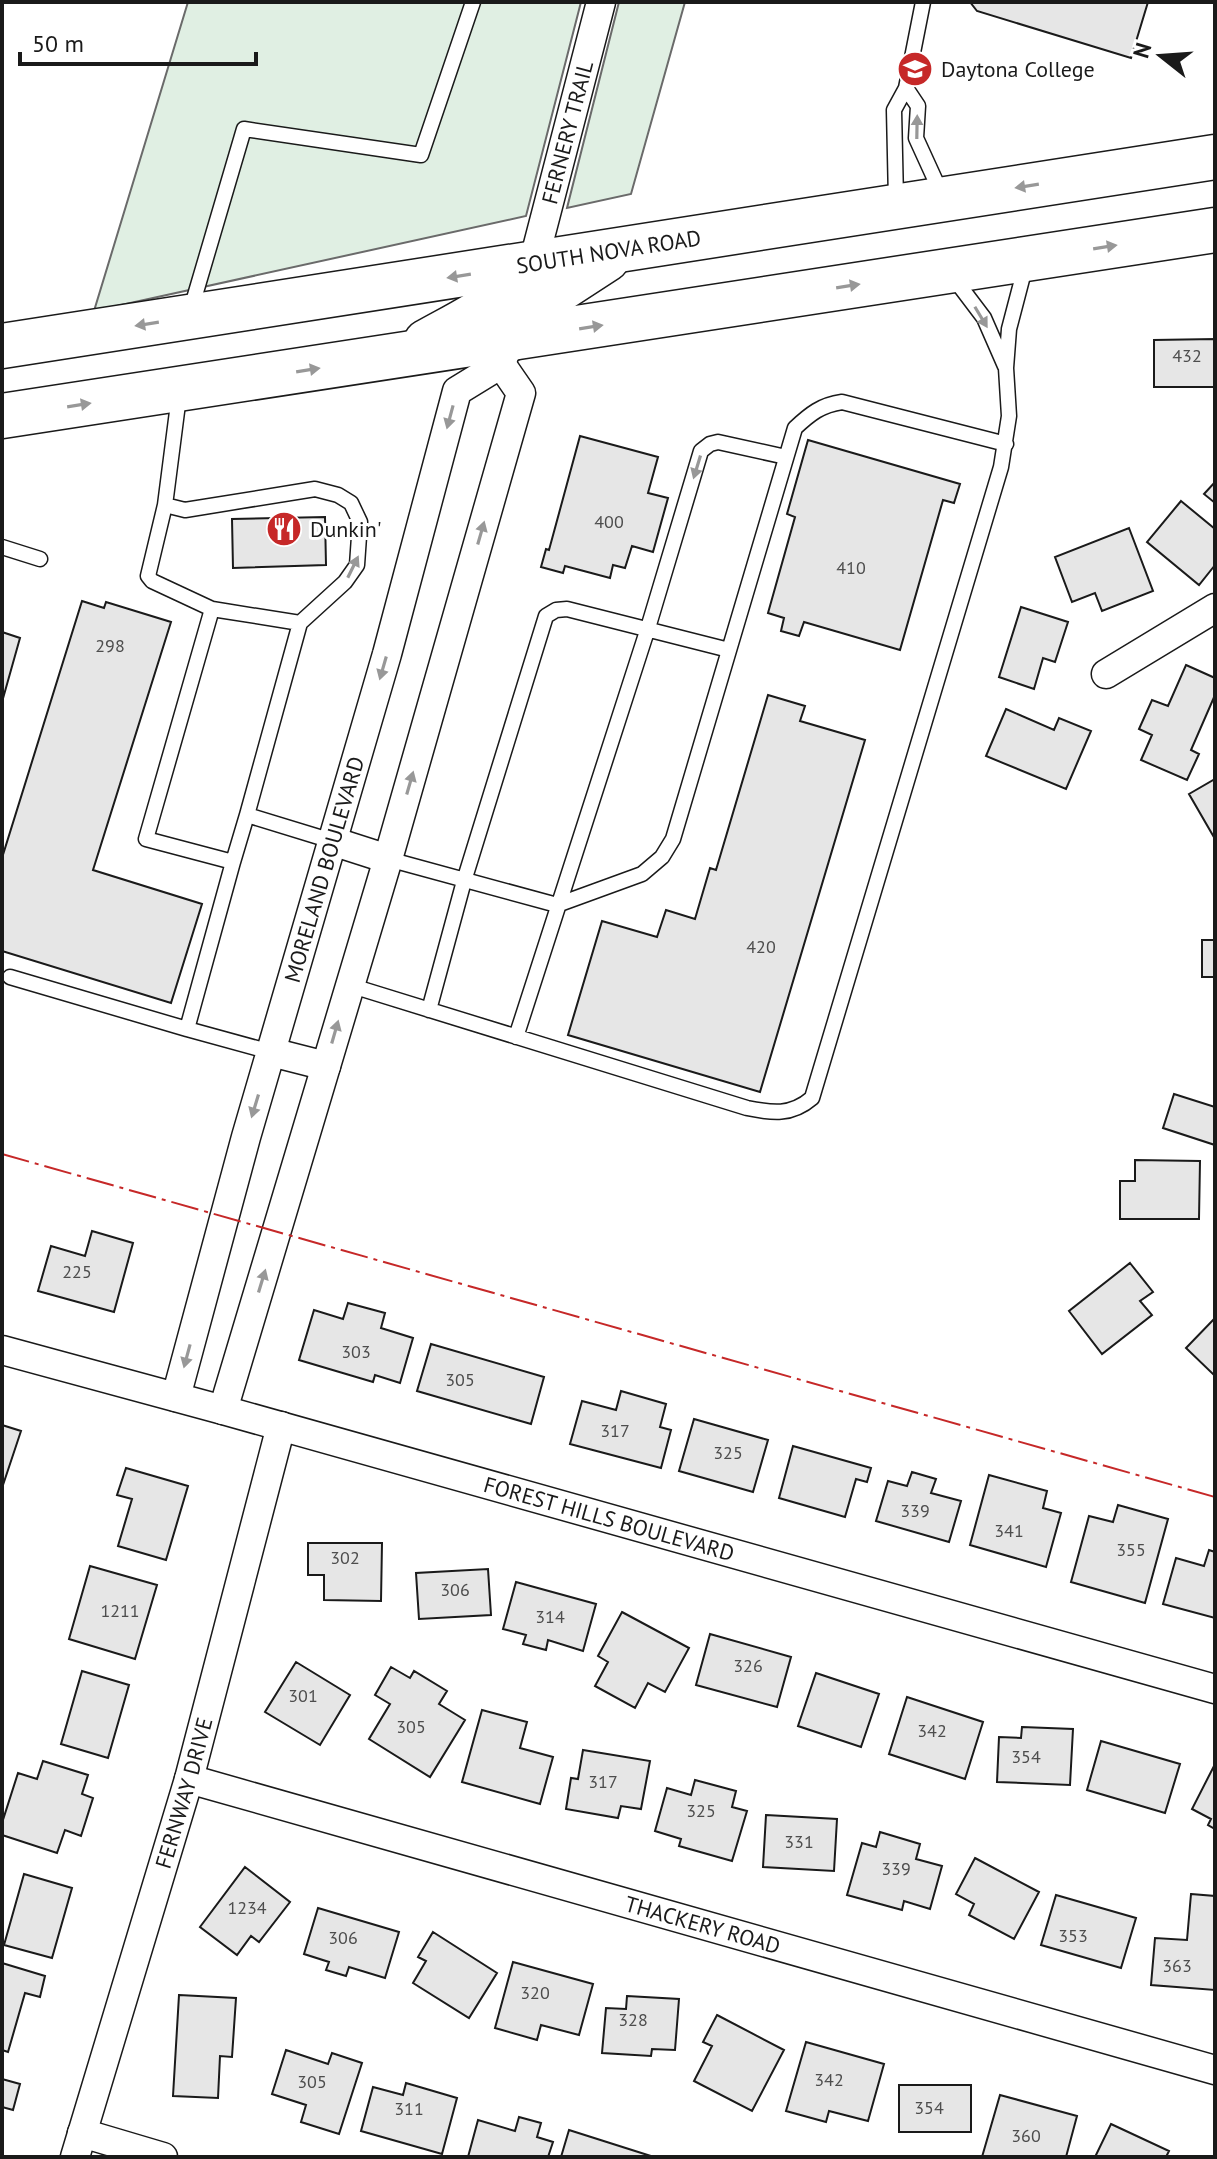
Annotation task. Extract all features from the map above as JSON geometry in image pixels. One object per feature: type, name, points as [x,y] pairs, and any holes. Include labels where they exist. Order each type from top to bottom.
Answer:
[{"type":"main road","name":"SOUTH NOVA ROAD","points":[[2,346],[1215,157]]},
{"type":"main road","points":[[2,416],[403,356],[505,352],[948,271],[1215,230]]},
{"type":"main road","points":[[505,352],[547,298],[619,251]]},
{"type":"main road","points":[[403,356],[499,300],[521,281],[533,264]]},
{"type":"street","name":"FERNERY TRAIL","points":[[533,264],[601,2]]},
{"type":"street","name":"MORELAND BOULEVARD","points":[[176,1397],[271,1052],[387,654],[457,391],[505,352]]},
{"type":"street","points":[[223,1410],[388,859],[521,393],[505,352]]},
{"type":"street","points":[[1106,674],[1215,608]]},
{"type":"street","points":[[332,841],[388,859]]},
{"type":"street","points":[[271,1052],[326,1066]]},
{"type":"street","name":"FOREST HILLS BOULEVARD","points":[[2,1350],[1215,1689]]},
{"type":"street","name":"FERNWAY DRIVE","points":[[78,2145],[189,1779],[281,1426]]},
{"type":"street","name":"THACKERY ROAD","points":[[189,1779],[1215,2070]]},
{"type":"street","points":[[78,2145],[163,2157]]},
{"type":"lane","points":[[189,317],[244,129],[421,155],[473,2]]},
{"type":"lane","points":[[896,208],[894,110],[906,88],[923,2]]},
{"type":"lane","points":[[906,88],[918,106],[916,138],[943,199]]},
{"type":"lane","points":[[349,985],[747,1108],[780,1113],[802,1106],[812,1098],[1006,444],[1009,329],[1028,259]]},
{"type":"lane","points":[[948,271],[984,318],[1006,368]]},
{"type":"lane","points":[[180,389],[165,505],[148,576],[152,581],[212,609],[300,623]]},
{"type":"lane","points":[[388,859],[557,905],[642,874],[662,857],[673,839],[795,428],[811,412],[827,404],[842,402],[1006,444]]},
{"type":"lane","points":[[516,1037],[648,628],[701,451],[718,442],[786,457]]},
{"type":"lane","points":[[165,505],[185,510],[315,489],[338,495],[351,503],[360,522],[357,565],[345,582],[300,623],[187,1029]]},
{"type":"lane","points":[[2,547],[40,559]]},
{"type":"lane","points":[[212,609],[146,839],[233,862]]},
{"type":"lane","points":[[429,1010],[464,881],[546,616],[556,610],[567,609],[729,650]]},
{"type":"lane","points":[[247,815],[332,841]]},
{"type":"lane","points":[[10,977],[271,1052]]},
{"type":"green space","points":[[188,2],[581,2],[526,216],[94,311]]},
{"type":"green space","points":[[619,2],[685,2],[631,194],[567,208]]},
{"type":"building","points":[[970,2],[1148,2],[1131,58],[977,11]]},
{"type":"building","points":[[1215,339],[1215,387],[1154,387],[1154,340]]},
{"type":"building","points":[[580,436],[658,457],[648,493],[668,498],[653,552],[632,546],[625,568],[613,565],[610,578],[565,566],[563,573],[541,567],[546,549],[549,550]]},
{"type":"building","points":[[808,440],[960,484],[954,503],[943,500],[900,650],[804,622],[799,636],[781,631],[784,618],[768,613],[795,517],[787,514]]},
{"type":"building","points":[[1215,482],[1215,503],[1204,494]]},
{"type":"building","points":[[1181,501],[1215,529],[1215,565],[1199,585],[1147,542]]},
{"type":"building","points":[[325,517],[326,565],[233,568],[232,519]]},
{"type":"building","points":[[1129,528],[1153,591],[1102,611],[1095,593],[1072,602],[1055,557]]},
{"type":"building","points":[[82,601],[104,608],[106,602],[171,622],[93,870],[202,904],[171,1003],[2,951],[2,858]]},
{"type":"building","points":[[1021,607],[1068,622],[1055,662],[1043,658],[1034,689],[999,677]]},
{"type":"building","points":[[2,632],[20,638],[2,702]]},
{"type":"building","points":[[1186,665],[1215,678],[1215,695],[1191,750],[1199,754],[1187,780],[1141,760],[1152,735],[1139,729],[1152,700],[1168,706]]},
{"type":"building","points":[[768,695],[805,706],[800,721],[865,740],[760,1092],[568,1035],[602,921],[657,937],[666,910],[695,919],[710,868],[716,870]]},
{"type":"building","points":[[1006,709],[1054,730],[1059,718],[1091,731],[1066,789],[986,756]]},
{"type":"building","points":[[1215,779],[1215,839],[1189,794]]},
{"type":"building","points":[[1202,940],[1215,940],[1215,977],[1202,977]]},
{"type":"building","points":[[1174,1094],[1215,1107],[1215,1145],[1163,1128]]},
{"type":"building","points":[[1135,1160],[1200,1161],[1199,1219],[1120,1219],[1120,1181],[1135,1181]]},
{"type":"building","points":[[92,1231],[133,1243],[114,1312],[38,1291],[51,1246],[85,1256]]},
{"type":"building","points":[[1130,1263],[1153,1292],[1140,1301],[1152,1315],[1102,1354],[1069,1311]]},
{"type":"building","points":[[348,1303],[385,1313],[381,1328],[413,1338],[400,1383],[375,1375],[373,1382],[299,1360],[314,1310],[343,1319]]},
{"type":"building","points":[[1215,1318],[1215,1376],[1186,1348]]},
{"type":"building","points":[[431,1344],[544,1377],[531,1424],[417,1391]]},
{"type":"building","points":[[621,1391],[666,1404],[660,1427],[671,1430],[661,1468],[570,1444],[582,1401],[616,1410]]},
{"type":"building","points":[[694,1419],[768,1440],[753,1492],[679,1471]]},
{"type":"building","points":[[2,1425],[21,1431],[2,1488]]},
{"type":"building","points":[[793,1446],[871,1468],[867,1482],[856,1479],[845,1517],[779,1498]]},
{"type":"building","points":[[126,1468],[188,1486],[166,1560],[118,1546],[132,1499],[117,1495]]},
{"type":"building","points":[[912,1472],[936,1479],[931,1493],[961,1501],[949,1542],[876,1521],[888,1481],[907,1486]]},
{"type":"building","points":[[989,1475],[1047,1491],[1043,1508],[1061,1513],[1046,1567],[970,1545]]},
{"type":"building","points":[[1118,1505],[1168,1519],[1145,1603],[1071,1582],[1089,1516],[1113,1522]]},
{"type":"building","points":[[308,1543],[382,1543],[381,1601],[324,1600],[324,1575],[308,1575]]},
{"type":"building","points":[[1209,1550],[1215,1552],[1215,1618],[1163,1604],[1176,1558],[1204,1566]]},
{"type":"building","points":[[90,1566],[157,1585],[135,1659],[69,1639]]},
{"type":"building","points":[[488,1569],[491,1615],[419,1619],[416,1573]]},
{"type":"building","points":[[516,1582],[596,1604],[583,1651],[548,1640],[546,1650],[523,1644],[526,1635],[503,1629]]},
{"type":"building","points":[[622,1612],[689,1648],[665,1692],[648,1683],[635,1708],[595,1686],[608,1662],[598,1656]]},
{"type":"building","points":[[710,1634],[791,1657],[777,1707],[696,1685]]},
{"type":"building","points":[[296,1662],[350,1695],[320,1745],[265,1712]]},
{"type":"building","points":[[391,1667],[410,1678],[414,1671],[447,1691],[439,1704],[465,1720],[430,1777],[369,1739],[390,1704],[375,1695]]},
{"type":"building","points":[[82,1671],[129,1685],[108,1758],[61,1744]]},
{"type":"building","points":[[816,1673],[879,1694],[861,1747],[798,1726]]},
{"type":"building","points":[[907,1697],[983,1722],[965,1779],[889,1754]]},
{"type":"building","points":[[482,1710],[527,1722],[520,1748],[553,1757],[540,1804],[462,1782]]},
{"type":"building","points":[[1022,1727],[1073,1729],[1070,1785],[997,1782],[999,1737],[1021,1738]]},
{"type":"building","points":[[1101,1741],[1180,1764],[1165,1813],[1087,1790]]},
{"type":"building","points":[[583,1750],[650,1761],[641,1809],[621,1806],[618,1818],[566,1809],[571,1778],[578,1779]]},
{"type":"building","points":[[43,1761],[88,1775],[82,1794],[93,1798],[81,1836],[65,1830],[57,1853],[2,1835],[2,1823],[18,1773],[37,1779]]},
{"type":"building","points":[[1214,1766],[1215,1829],[1208,1825],[1211,1819],[1192,1809]]},
{"type":"building","points":[[695,1780],[736,1791],[732,1807],[747,1811],[732,1861],[679,1846],[681,1839],[655,1831],[667,1788],[691,1795]]},
{"type":"building","points":[[766,1815],[837,1819],[834,1871],[763,1867]]},
{"type":"building","points":[[880,1832],[920,1844],[916,1859],[942,1866],[930,1909],[904,1901],[902,1910],[847,1895],[862,1843],[876,1847]]},
{"type":"building","points":[[975,1858],[1039,1892],[1014,1939],[969,1915],[974,1904],[956,1894]]},
{"type":"building","points":[[245,1867],[290,1902],[259,1942],[251,1936],[237,1955],[200,1927]]},
{"type":"building","points":[[24,1874],[72,1888],[52,1958],[4,1945]]},
{"type":"building","points":[[1191,1894],[1215,1896],[1215,1990],[1151,1985],[1155,1938],[1187,1940]]},
{"type":"building","points":[[1056,1895],[1136,1918],[1121,1968],[1041,1945]]},
{"type":"building","points":[[318,1908],[399,1932],[385,1978],[349,1967],[346,1976],[326,1970],[329,1962],[304,1954]]},
{"type":"building","points":[[433,1932],[497,1973],[469,2018],[413,1983],[426,1961],[418,1957]]},
{"type":"building","points":[[513,1962],[593,1984],[579,2035],[541,2025],[537,2040],[495,2028]]},
{"type":"building","points":[[2,1963],[45,1976],[40,1997],[25,1993],[8,2052],[2,2050]]},
{"type":"building","points":[[179,1995],[236,1998],[232,2057],[220,2056],[218,2098],[173,2096]]},
{"type":"building","points":[[627,1996],[679,1999],[675,2050],[652,2049],[651,2056],[602,2053],[606,2008],[626,2009]]},
{"type":"building","points":[[717,2015],[784,2050],[752,2111],[694,2081],[712,2046],[703,2042]]},
{"type":"building","points":[[806,2042],[884,2064],[868,2121],[829,2111],[826,2122],[786,2111]]},
{"type":"building","points":[[286,2050],[328,2064],[332,2053],[362,2063],[339,2134],[301,2122],[306,2105],[272,2094]]},
{"type":"building","points":[[2,2079],[20,2084],[13,2110],[2,2107]]},
{"type":"building","points":[[406,2083],[457,2098],[442,2154],[361,2131],[373,2087],[403,2095]]},
{"type":"building","points":[[899,2085],[971,2085],[971,2132],[899,2132]]},
{"type":"building","points":[[1000,2095],[1077,2116],[1066,2157],[982,2157]]},
{"type":"building","points":[[519,2117],[541,2123],[537,2137],[553,2142],[548,2157],[468,2157],[478,2120],[515,2131]]},
{"type":"building","points":[[1111,2124],[1169,2151],[1166,2157],[1095,2157]]},
{"type":"building","points":[[569,2130],[654,2157],[561,2157]]},
{"type":"power","points":[[2,1154],[1215,1497]]},
{"type":"place","name":"Daytona College","points":[[915,69]]},
{"type":"place","name":"Dunkin'","points":[[284,529]]}]
